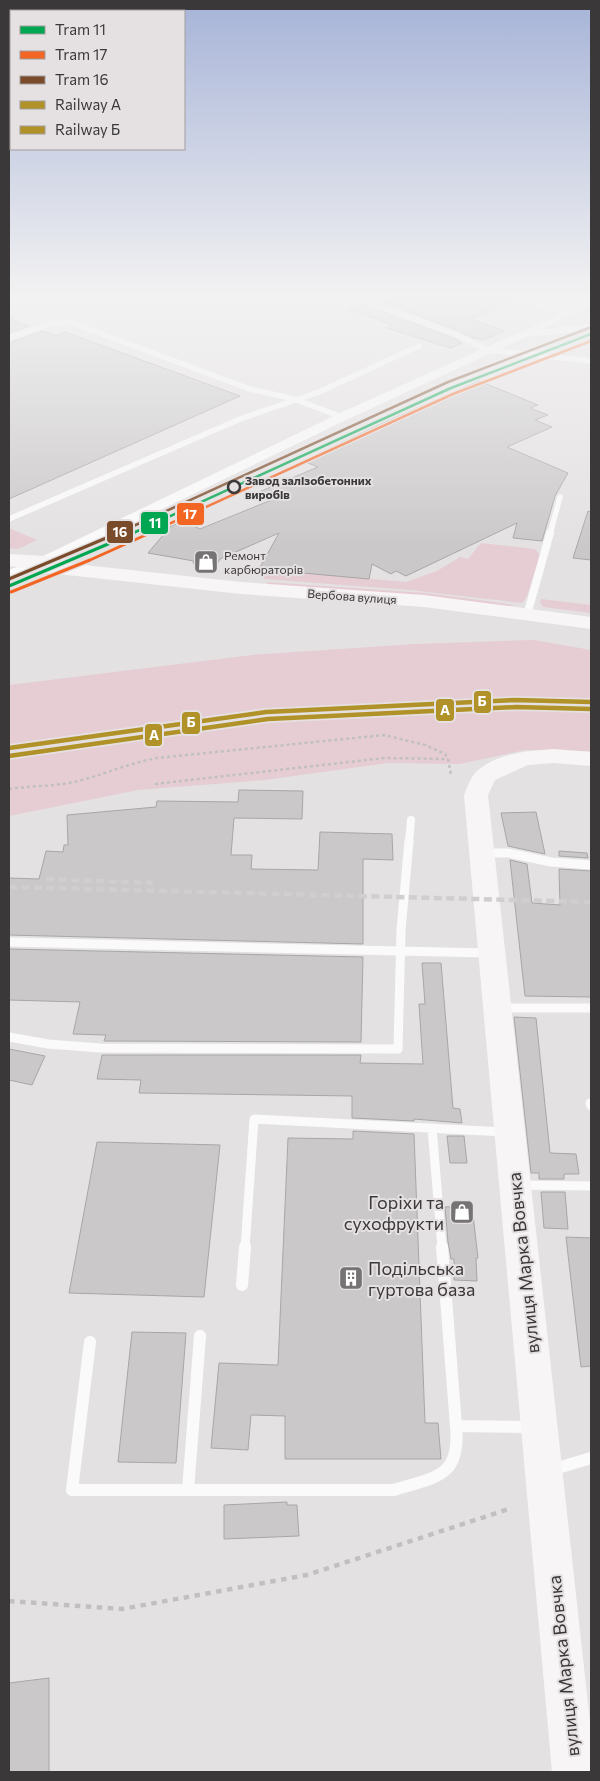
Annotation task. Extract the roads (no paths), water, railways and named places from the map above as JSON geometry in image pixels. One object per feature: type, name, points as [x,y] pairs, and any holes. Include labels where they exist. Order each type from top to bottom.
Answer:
[{"type":"main road","name":"Вербова вулиця","points":[[9,560],[40,563],[49,567],[241,588],[424,600],[591,623]]},
{"type":"main road","name":"вулиця Марка Вовчка","points":[[574,1772],[476,795],[485,776],[502,766],[524,758],[553,756],[591,759]]},
{"type":"street","points":[[9,575],[40,563],[418,382]]},
{"type":"lane","points":[[231,382],[250,389],[294,399],[342,417]]},
{"type":"lane","points":[[9,519],[240,419],[319,392],[340,382]]},
{"type":"lane","points":[[527,615],[560,497]]},
{"type":"lane","points":[[9,1036],[48,1044],[100,1048],[398,1049],[400,951],[411,820]]},
{"type":"lane","points":[[482,853],[508,853],[551,862],[591,865]]},
{"type":"lane","points":[[9,942],[492,953]]},
{"type":"lane","points":[[497,1008],[591,1008]]},
{"type":"lane","points":[[242,1285],[254,1119],[510,1132]]},
{"type":"lane","points":[[90,1342],[72,1490],[394,1490],[438,1475],[452,1464],[458,1446],[432,1128]]},
{"type":"lane","points":[[515,1185],[591,1186]]},
{"type":"lane","points":[[188,1490],[200,1336]]},
{"type":"lane","points":[[456,1426],[539,1427]]},
{"type":"lane","points":[[543,1472],[591,1458]]},
{"type":"railway","points":[[46,879],[153,883]]},
{"type":"railway","points":[[9,887],[591,902]]},
{"type":"tram line","name":"16","points":[[9,579],[85,548],[448,382]]},
{"type":"tram line","name":"11","points":[[9,586],[87,554],[466,382]]},
{"type":"tram line","name":"17","points":[[11,592],[90,560],[453,394],[484,382]]},
{"type":"rail line","name":"Б","points":[[9,748],[266,712],[515,700],[591,702]]},
{"type":"rail line","name":"A","points":[[9,756],[268,719],[516,707],[591,709]]},
{"type":"place","name":"Завод залізобетонних виробів","points":[[234,487]]},
{"type":"place","name":"Ремонт карбюраторів","points":[[206,562]]},
{"type":"place","name":"Горіхи та сухофрукти","points":[[462,1212]]},
{"type":"place","name":"Подільська гуртова база","points":[[351,1278]]}]
